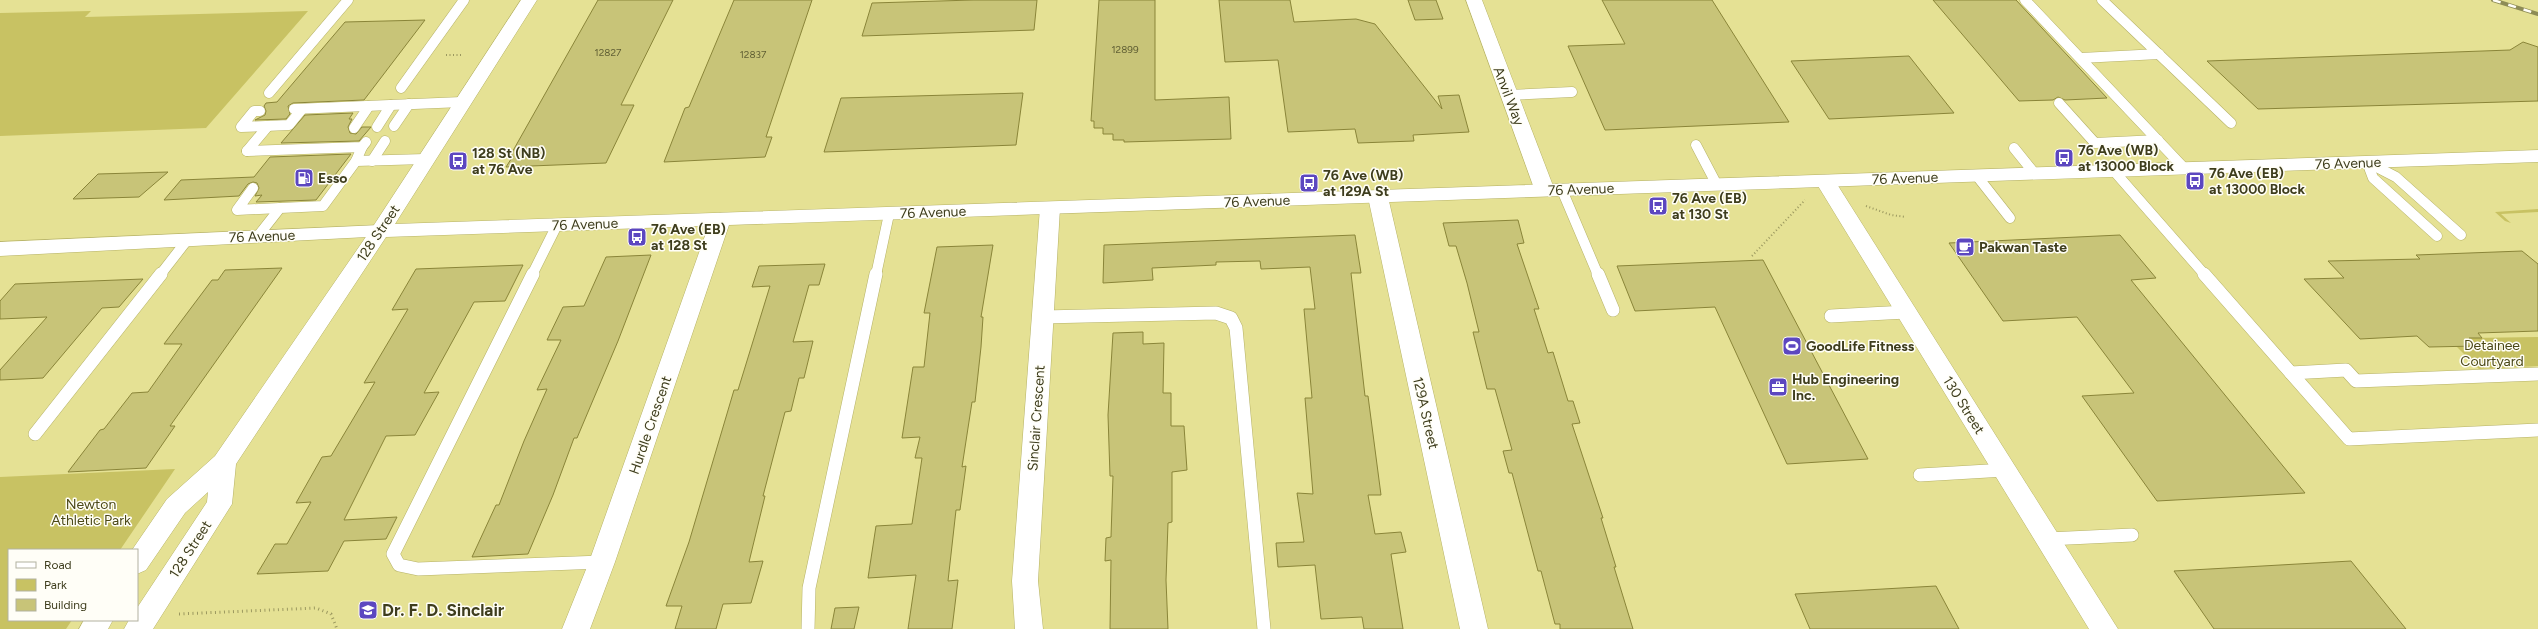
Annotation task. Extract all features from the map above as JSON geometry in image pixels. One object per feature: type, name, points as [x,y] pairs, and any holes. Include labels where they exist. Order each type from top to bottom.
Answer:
[{"type":"main road","name":"128 Street","points":[[138,562],[176,506],[224,463],[380,231],[529,0]]},
{"type":"main road","name":"Anvil Way","points":[[1474,0],[1508,95],[1554,190]]},
{"type":"main road","name":"76 Avenue","points":[[0,249],[380,231],[2538,156]]},
{"type":"main road","name":"130 Street","points":[[1825,181],[2104,629]]},
{"type":"main road","name":"129A Street","points":[[1378,197],[1474,629]]},
{"type":"main road","name":"Sinclair Crescent","points":[[1028,629],[1025,581],[1050,208]]},
{"type":"main road","name":"Hurdle Crescent","points":[[576,629],[602,562],[721,219]]},
{"type":"main road","name":"128 Street","points":[[138,629],[219,504],[224,463]]},
{"type":"lane","points":[[268,93],[348,0]]},
{"type":"lane","points":[[401,88],[464,0]]},
{"type":"lane","points":[[2025,0],[2184,168]]},
{"type":"lane","points":[[2102,0],[2232,124]]},
{"type":"lane","points":[[2081,58],[2159,54]]},
{"type":"lane","points":[[1508,95],[1572,92]]},
{"type":"lane","points":[[260,111],[254,111],[241,127],[290,125],[298,109],[462,102]]},
{"type":"lane","points":[[2059,103],[2095,142],[2158,140]]},
{"type":"lane","points":[[394,126],[408,104]]},
{"type":"lane","points":[[377,127],[391,105]]},
{"type":"lane","points":[[354,128],[370,106]]},
{"type":"lane","points":[[253,188],[237,210],[323,206],[356,161],[364,144],[248,151],[268,126]]},
{"type":"lane","points":[[372,161],[385,141]]},
{"type":"lane","points":[[1696,145],[1716,185]]},
{"type":"lane","points":[[2014,148],[2035,174]]},
{"type":"lane","points":[[356,161],[425,160]]},
{"type":"lane","points":[[2367,162],[2396,177],[2461,235]]},
{"type":"lane","points":[[2367,162],[2373,178],[2437,236]]},
{"type":"lane","points":[[2114,171],[2349,439],[2538,430]]},
{"type":"lane","points":[[1978,176],[2010,218]]},
{"type":"lane","points":[[1554,190],[1613,310]]},
{"type":"lane","points":[[258,236],[280,208]]},
{"type":"lane","points":[[808,629],[810,588],[889,214]]},
{"type":"lane","points":[[557,225],[393,554],[395,562],[402,568],[418,569],[602,562]]},
{"type":"lane","points":[[36,434],[188,239]]},
{"type":"lane","points":[[1832,316],[1906,312]]},
{"type":"lane","points":[[1043,317],[1216,313],[1231,318],[1236,328],[1264,629]]},
{"type":"lane","points":[[2291,373],[2346,370],[2356,382],[2538,374]]},
{"type":"lane","points":[[1920,475],[2005,470]]},
{"type":"lane","points":[[2048,539],[2132,535]]},
{"type":"path","points":[[442,56],[462,55]]},
{"type":"path","points":[[1752,256],[1805,200]]},
{"type":"path","points":[[1863,205],[1891,215],[1906,217]]},
{"type":"path","points":[[180,614],[316,608],[328,611],[334,617],[337,629]]},
{"type":"green space","points":[[91,11],[85,17],[308,11],[206,128],[0,136],[0,13]]},
{"type":"green space","points":[[2538,209],[2538,212],[2501,214],[2511,223],[2505,221],[2495,212]]},
{"type":"green space","name":"Detainee Courtyard","points":[[2538,337],[2538,366],[2479,369],[2456,346],[2477,346],[2469,338]]},
{"type":"green space","name":"Newton Athletic Park","points":[[175,469],[121,549],[8,549],[8,621],[71,621],[66,629],[0,629],[0,477]]},
{"type":"building","points":[[598,0],[673,0],[621,105],[634,105],[606,163],[506,167],[513,156],[510,156]]},
{"type":"building","points":[[734,0],[812,0],[766,137],[772,137],[765,157],[664,162],[685,108],[689,107]]},
{"type":"building","points":[[1037,0],[1034,30],[862,36],[872,3]]},
{"type":"building","points":[[1099,0],[1155,0],[1155,100],[1229,97],[1231,139],[1124,142],[1124,140],[1113,140],[1113,134],[1103,134],[1103,128],[1094,128],[1094,121],[1091,121]]},
{"type":"building","points":[[1219,0],[1290,0],[1294,22],[1356,19],[1375,24],[1442,109],[1438,96],[1459,95],[1469,132],[1413,135],[1414,141],[1358,143],[1355,129],[1288,132],[1278,60],[1225,62]]},
{"type":"building","points":[[1408,0],[1436,0],[1443,19],[1415,20]]},
{"type":"building","points":[[1602,0],[1712,0],[1789,122],[1605,130],[1568,46],[1625,44]]},
{"type":"building","points":[[1933,0],[2016,0],[2107,98],[2065,100],[2058,97],[2053,100],[2019,101]]},
{"type":"building","points":[[425,20],[364,100],[293,103],[288,106],[290,114],[286,119],[255,120],[265,115],[266,111],[264,106],[266,103],[277,102],[345,22]]},
{"type":"building","points":[[2523,42],[2538,47],[2538,101],[2258,109],[2207,61],[2510,50]]},
{"type":"building","points":[[1909,56],[1954,113],[1829,119],[1791,61]]},
{"type":"building","points":[[1023,93],[1016,145],[824,152],[841,98]]},
{"type":"building","points":[[353,113],[349,119],[352,119],[348,127],[350,133],[356,134],[362,127],[371,127],[359,141],[281,143],[305,115]]},
{"type":"building","points":[[351,154],[316,200],[256,202],[262,195],[255,196],[259,188],[257,183],[253,182],[248,184],[239,196],[164,200],[181,180],[254,177],[270,157]]},
{"type":"building","points":[[168,172],[139,197],[73,199],[98,174]]},
{"type":"building","points":[[1518,220],[1524,243],[1517,244],[1539,309],[1534,309],[1548,353],[1553,352],[1568,401],[1573,401],[1580,423],[1572,424],[1603,518],[1601,518],[1616,567],[1614,567],[1633,629],[1560,629],[1560,624],[1555,624],[1541,571],[1538,571],[1512,473],[1509,473],[1503,451],[1512,450],[1495,389],[1487,389],[1473,332],[1479,332],[1467,283],[1456,246],[1449,246],[1443,223]]},
{"type":"building","points":[[1355,235],[1361,273],[1351,273],[1365,396],[1368,396],[1381,495],[1368,495],[1375,534],[1401,532],[1406,552],[1391,554],[1403,629],[1364,629],[1362,617],[1321,619],[1315,565],[1278,567],[1276,543],[1304,542],[1297,493],[1313,494],[1305,398],[1312,398],[1304,309],[1315,309],[1310,267],[1261,269],[1260,261],[1216,262],[1216,265],[1152,268],[1153,280],[1103,283],[1104,245]]},
{"type":"building","points":[[2120,235],[2156,278],[2131,280],[2305,493],[2157,501],[2082,396],[2134,393],[2077,317],[2003,321],[1949,243]]},
{"type":"building","points":[[993,245],[981,317],[983,317],[981,347],[975,402],[972,402],[962,467],[966,466],[960,510],[956,510],[948,581],[958,580],[952,629],[908,629],[916,575],[868,578],[876,526],[912,524],[922,458],[915,458],[920,437],[902,438],[913,367],[924,367],[930,313],[924,313],[937,247]]},
{"type":"building","points":[[2522,251],[2538,264],[2538,331],[2478,333],[2482,338],[2469,338],[2477,346],[2429,347],[2417,336],[2360,339],[2304,279],[2344,278],[2328,261],[2420,259],[2416,255]]},
{"type":"building","points":[[651,255],[618,341],[577,438],[574,438],[553,495],[528,554],[472,557],[496,505],[499,505],[524,441],[547,389],[537,390],[561,340],[547,340],[563,307],[584,306],[606,257]]},
{"type":"building","points":[[1763,260],[1868,459],[1787,464],[1715,307],[1635,311],[1617,266]]},
{"type":"building","points":[[825,264],[819,285],[809,285],[793,342],[813,341],[804,378],[799,378],[791,411],[785,412],[763,496],[765,496],[749,562],[763,561],[751,603],[723,604],[716,629],[675,629],[682,606],[666,606],[689,542],[734,390],[738,390],[770,286],[752,287],[759,266]]},
{"type":"building","points":[[523,265],[505,301],[474,302],[424,393],[439,392],[415,435],[386,436],[344,520],[397,517],[386,539],[344,541],[328,571],[257,574],[275,544],[287,544],[311,502],[296,503],[322,457],[331,456],[375,382],[364,383],[408,309],[392,310],[416,269]]},
{"type":"building","points":[[282,268],[170,426],[175,426],[146,468],[68,472],[100,430],[104,429],[132,393],[148,392],[182,344],[164,344],[212,280],[218,280],[225,270]]},
{"type":"building","points":[[143,279],[119,307],[102,308],[43,378],[0,380],[0,370],[47,317],[0,319],[0,301],[15,284]]},
{"type":"building","points":[[1143,332],[1143,344],[1164,343],[1163,393],[1171,393],[1171,426],[1184,426],[1187,470],[1172,472],[1172,522],[1168,523],[1166,580],[1168,629],[1110,629],[1111,560],[1105,561],[1106,538],[1111,537],[1113,476],[1110,476],[1108,415],[1113,333]]},
{"type":"building","points":[[2351,561],[2406,629],[2214,629],[2174,571]]},
{"type":"building","points":[[1936,586],[1959,629],[1810,629],[1795,594]]},
{"type":"building","points":[[859,607],[854,629],[831,629],[835,608]]},
{"type":"railway","points":[[2493,0],[2538,14]]},
{"type":"place","name":"76 Ave (WB) at 13000 Block","points":[[2064,158]]},
{"type":"place","name":"128 St (NB) at 76 Ave","points":[[458,161]]},
{"type":"place","name":"Esso","points":[[304,178]]},
{"type":"place","name":"76 Ave (EB) at 13000 Block","points":[[2195,181]]},
{"type":"place","name":"76 Ave (WB) at 129A St","points":[[1309,183]]},
{"type":"place","name":"76 Ave (EB) at 130 St","points":[[1658,206]]},
{"type":"place","name":"76 Ave (EB) at 128 St","points":[[637,237]]},
{"type":"place","name":"Pakwan Taste","points":[[1965,247]]},
{"type":"place","name":"GoodLife Fitness","points":[[1792,346]]},
{"type":"place","name":"Hub Engineering Inc.","points":[[1778,387]]},
{"type":"place","name":"Dr. F. D. Sinclair","points":[[368,610]]}]
